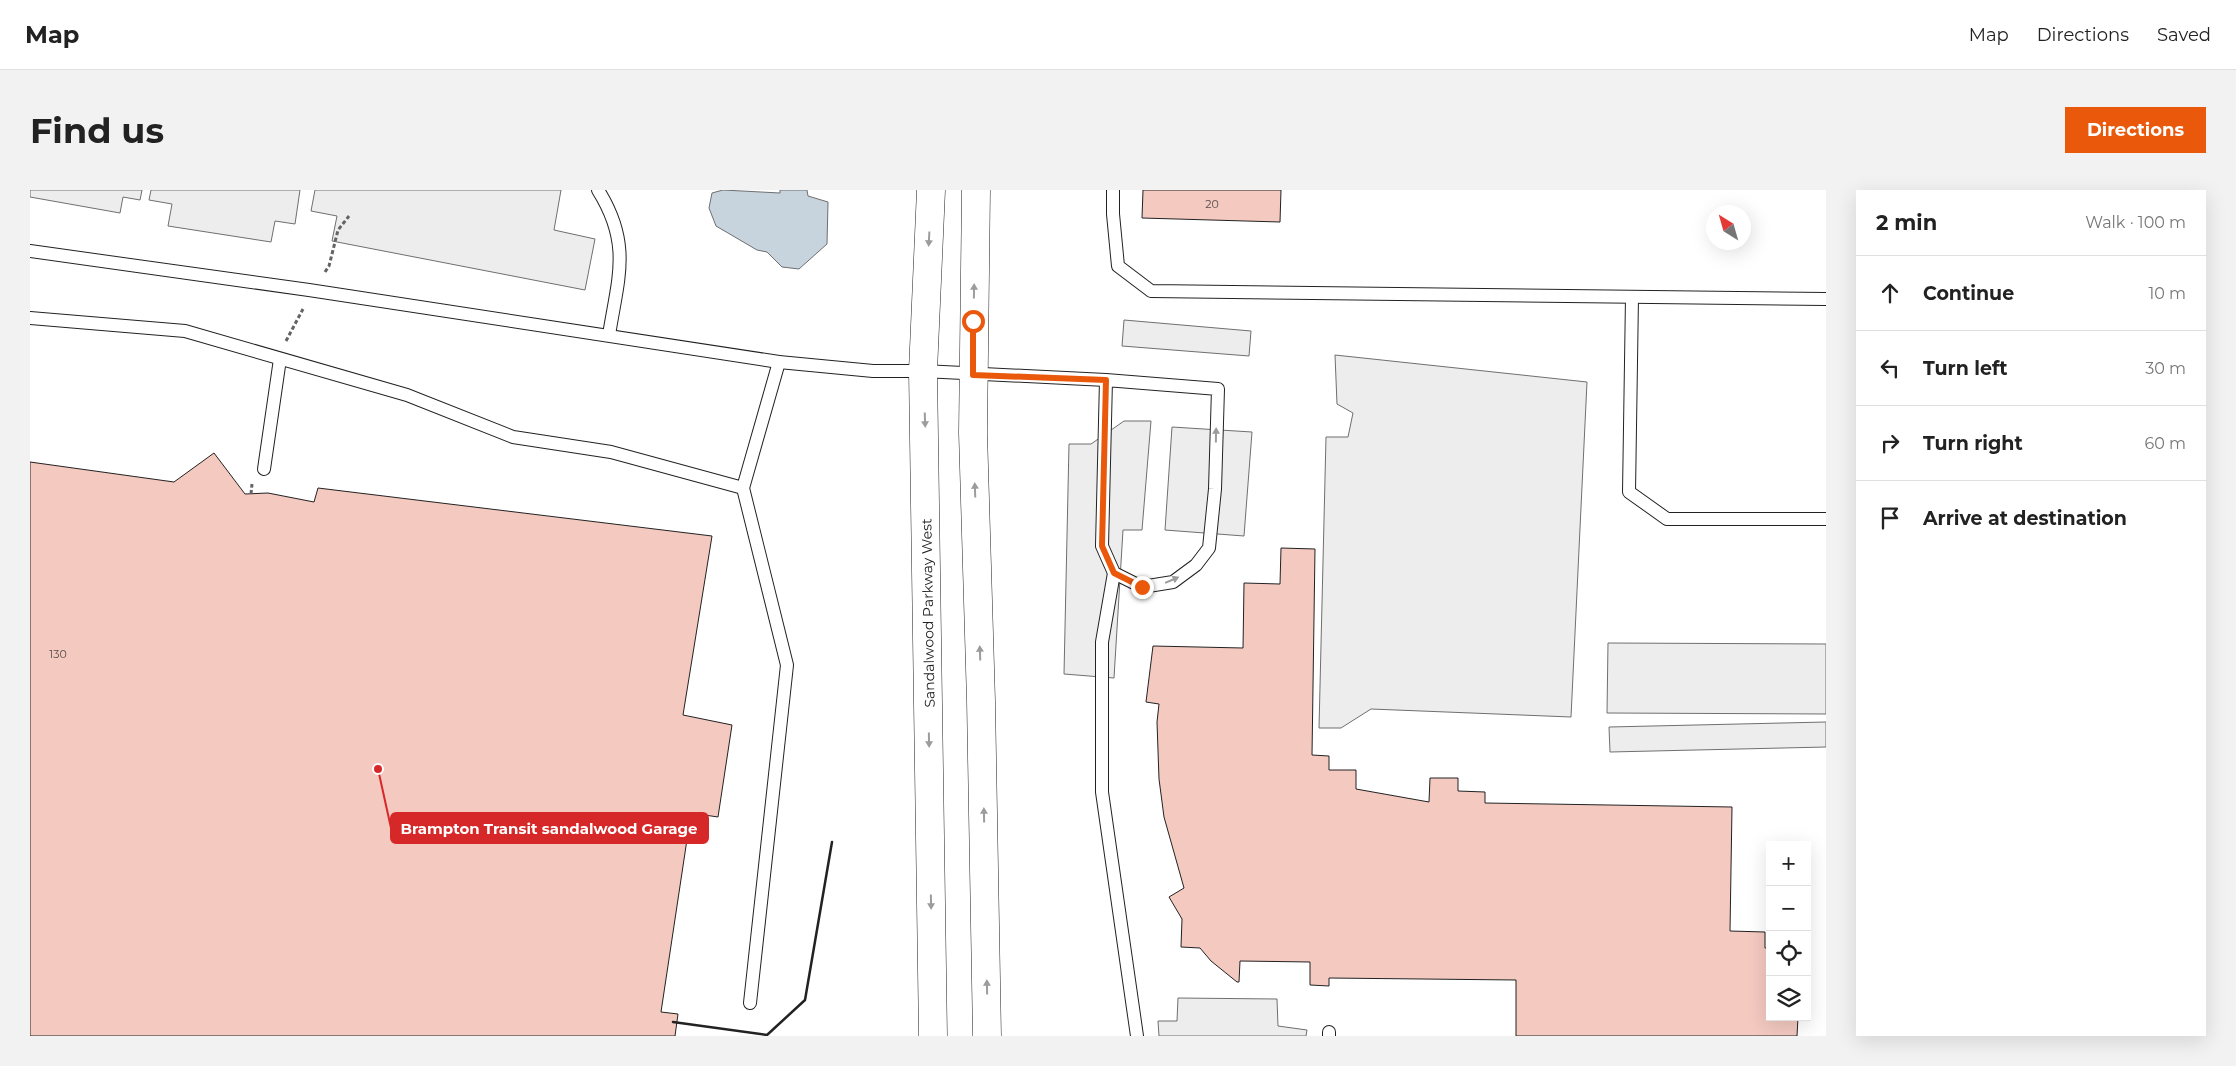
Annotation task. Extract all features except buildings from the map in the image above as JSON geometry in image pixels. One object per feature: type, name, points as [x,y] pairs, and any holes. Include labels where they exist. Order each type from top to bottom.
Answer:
[{"type":"main road","name":"Sandalwood Parkway West","points":[[931,190],[923,371],[933,1036]]},
{"type":"main road","points":[[976,190],[973,375],[987,1036]]},
{"type":"lane","points":[[598,190],[616,225],[621,262],[609,336]]},
{"type":"lane","points":[[1113,190],[1113,214],[1118,266],[1151,291],[1826,299]]},
{"type":"lane","points":[[30,251],[309,290],[779,362],[873,372],[923,371],[973,375],[1106,380],[1218,389],[1215,489],[1208,548],[1196,565],[1173,582],[1142,587],[1114,573]]},
{"type":"lane","points":[[1632,297],[1629,492],[1667,518],[1826,519]]},
{"type":"lane","points":[[30,318],[185,331],[407,395],[513,437],[611,452],[743,488]]},
{"type":"lane","points":[[264,469],[280,359]]},
{"type":"lane","points":[[750,1003],[787,665],[743,488],[779,362]]},
{"type":"lane","points":[[1106,380],[1102,546],[1114,573],[1102,642],[1102,792],[1137,1036]]},
{"type":"shaded area","points":[[30,190],[142,190],[140,200],[123,197],[120,213],[30,197]]},
{"type":"shaded area","points":[[151,190],[300,190],[295,224],[275,221],[271,242],[168,226],[172,204],[149,200]]},
{"type":"shaded area","points":[[315,190],[561,190],[554,230],[595,239],[585,290],[332,241],[337,216],[311,211]]},
{"type":"shaded area","points":[[723,190],[780,193],[780,190],[807,190],[808,196],[828,202],[827,244],[799,269],[782,267],[767,252],[757,250],[716,226],[709,208],[712,193]]},
{"type":"shaded area","points":[[1124,320],[1251,331],[1249,356],[1122,346]]},
{"type":"shaded area","points":[[1335,355],[1587,382],[1571,717],[1371,709],[1341,728],[1319,728],[1326,437],[1348,437],[1353,413],[1337,404]]},
{"type":"shaded area","points":[[1124,421],[1151,421],[1142,530],[1123,530],[1114,678],[1064,674],[1069,444],[1091,444]]},
{"type":"shaded area","points":[[1172,427],[1252,432],[1244,536],[1165,530]]},
{"type":"shaded area","points":[[1608,643],[1826,644],[1826,714],[1607,713]]},
{"type":"shaded area","points":[[1826,722],[1826,747],[1610,752],[1609,727]]},
{"type":"shaded area","points":[[1178,998],[1277,999],[1278,1026],[1307,1030],[1306,1036],[1159,1036],[1158,1021],[1177,1021]]},
{"type":"wall","points":[[673,1022],[767,1035],[805,1000],[832,842]]},
{"type":"place","name":"Brampton Transit sandalwood Garage","points":[[378,769]]},
{"type":"route","points":[[973,321],[973,375],[1106,380],[1102,546],[1114,573],[1142,587]]}]
